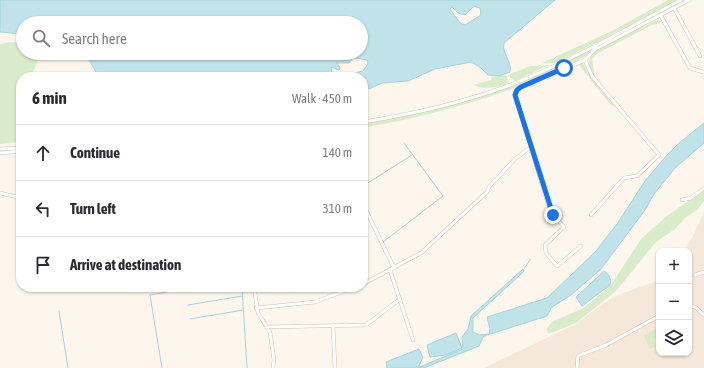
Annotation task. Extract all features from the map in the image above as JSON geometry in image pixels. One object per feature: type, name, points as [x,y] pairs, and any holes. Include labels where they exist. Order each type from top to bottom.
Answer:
[{"type":"street","points":[[368,121],[461,101],[507,86],[545,70],[682,0]]},
{"type":"street","points":[[581,246],[557,266],[546,253],[545,245],[564,227],[553,215],[548,204],[515,95],[517,90],[585,60],[594,50],[690,0]]},
{"type":"street","points":[[674,8],[700,56]]},
{"type":"street","points":[[661,16],[690,68],[703,72]]},
{"type":"street","points":[[594,50],[596,44]]},
{"type":"street","points":[[585,60],[592,76],[659,155],[637,176],[624,178],[591,215]]},
{"type":"street","points":[[0,149],[16,148]]},
{"type":"street","points":[[368,281],[394,268],[426,248],[487,192],[489,187],[515,159],[528,149]]},
{"type":"street","points":[[0,152],[16,151]]},
{"type":"street","points":[[682,200],[691,198],[704,188]]},
{"type":"street","points":[[0,193],[16,197]]},
{"type":"street","points":[[368,214],[394,268]]},
{"type":"street","points":[[390,270],[413,340]]},
{"type":"street","points":[[695,275],[704,272]]},
{"type":"street","points":[[254,292],[256,308],[270,332],[273,353],[273,368]]},
{"type":"street","points":[[256,308],[315,302],[342,292]]},
{"type":"street","points":[[267,327],[333,327],[366,325],[400,299]]},
{"type":"street","points":[[692,306],[695,307],[704,316]]},
{"type":"street","points":[[577,368],[578,356],[606,345],[656,318]]},
{"type":"street","points":[[333,327],[335,368]]},
{"type":"shaded area","points":[[704,212],[704,368],[484,368],[576,324],[602,304],[618,295],[656,281],[656,356],[692,356],[692,248],[685,248],[692,238]]},
{"type":"green space","points":[[668,0],[678,0],[556,63],[542,63],[612,31]]},
{"type":"green space","points":[[657,20],[664,22],[652,25],[598,53],[592,59],[595,77],[589,67],[589,61],[594,51]]},
{"type":"green space","points":[[16,42],[16,60],[38,60],[33,72],[16,72],[16,142],[0,144],[0,44]]},
{"type":"green space","points":[[594,48],[584,57],[515,88],[440,111],[368,127],[368,123],[453,105],[482,96],[511,86],[567,62]]},
{"type":"green space","points":[[582,62],[593,80],[616,106],[611,105],[579,65],[574,65]]},
{"type":"green space","points":[[549,65],[515,81],[510,77],[510,74],[530,66]]},
{"type":"green space","points":[[506,75],[508,80],[507,84],[504,85],[485,88],[474,85],[491,80],[492,77]]},
{"type":"green space","points":[[704,190],[704,201],[696,211],[686,217],[675,229],[656,242],[616,291],[576,323],[548,334],[547,328],[553,321],[584,308],[611,285],[641,239],[667,216]]},
{"type":"green space","points":[[656,328],[656,338],[653,340],[656,346],[650,349],[644,336]]},
{"type":"water","points":[[0,0],[555,0],[504,43],[504,50],[510,65],[510,72],[499,76],[488,75],[481,68],[471,62],[435,69],[408,81],[382,83],[369,89],[368,72],[358,72],[363,71],[368,64],[368,16],[16,16],[16,33],[0,32]],"holes":[[[474,6],[480,8],[481,15],[465,25],[460,23],[450,9],[452,7],[458,13],[465,15]]]},
{"type":"water","points":[[89,60],[351,60],[349,63],[337,63],[340,68],[339,70],[331,67],[332,72],[96,72]]},
{"type":"water","points":[[704,123],[704,143],[676,167],[654,194],[645,210],[601,269],[571,295],[552,307],[547,316],[487,335],[483,337],[479,346],[424,368],[417,368],[463,349],[462,337],[468,329],[471,316],[523,269],[524,271],[520,275],[473,318],[473,332],[479,335],[489,334],[490,329],[487,317],[547,298],[595,252],[617,224],[645,181],[667,155],[679,143]]},
{"type":"water","points":[[604,271],[610,277],[610,285],[582,306],[576,297]]},
{"type":"water","points":[[456,333],[462,348],[446,355],[430,357],[427,345]]},
{"type":"water","points":[[419,349],[423,357],[419,366],[415,368],[387,368],[386,362]]},
{"type":"waterway","points":[[383,242],[443,196],[404,143]]},
{"type":"waterway","points":[[368,183],[412,155]]},
{"type":"waterway","points":[[524,269],[530,260]]},
{"type":"waterway","points":[[150,295],[166,292]]},
{"type":"waterway","points":[[242,292],[247,368]]},
{"type":"waterway","points":[[150,295],[162,368]]},
{"type":"waterway","points":[[188,305],[242,296]]},
{"type":"waterway","points":[[190,319],[243,310]]},
{"type":"waterway","points":[[59,311],[68,368]]},
{"type":"route","points":[[553,215],[548,204],[518,107],[515,92],[521,87],[564,68]]}]
